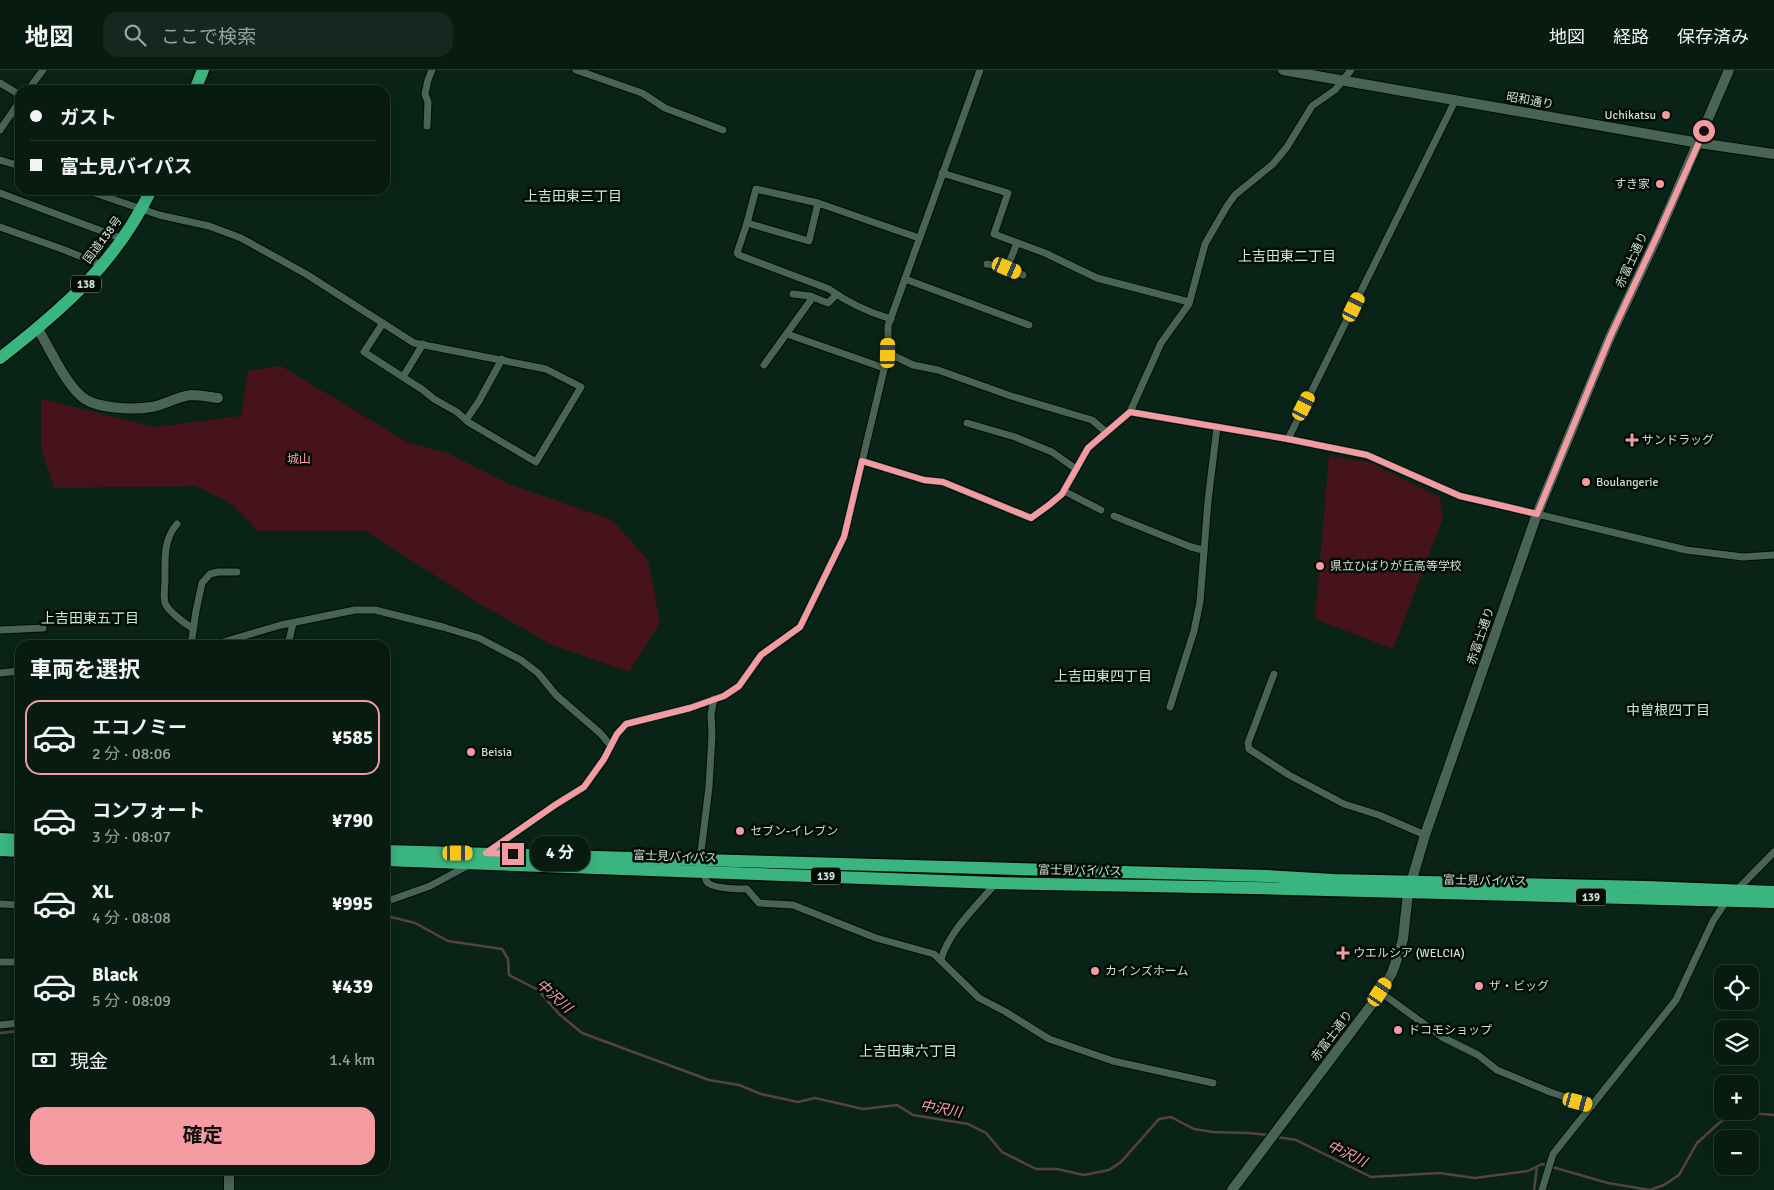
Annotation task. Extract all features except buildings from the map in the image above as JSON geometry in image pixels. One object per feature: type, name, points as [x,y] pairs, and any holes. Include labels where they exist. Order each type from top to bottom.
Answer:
[{"type":"highway","points":[[197,85],[203,70]]},
{"type":"highway","name":"国道138号","points":[[0,358],[38,329],[82,289],[123,239],[148,195]]},
{"type":"highway","points":[[0,839],[15,840]]},
{"type":"highway","points":[[0,850],[15,851]]},
{"type":"highway","name":"富士見バイパス","points":[[390,851],[700,860],[1774,902]]},
{"type":"highway","name":"富士見バイパス","points":[[390,860],[996,883],[1252,888],[1410,887],[1774,892]]},
{"type":"street","points":[[32,85],[42,70]]},
{"type":"street","points":[[427,126],[428,102],[425,94],[432,70]]},
{"type":"street","points":[[576,70],[642,94],[665,108],[723,130]]},
{"type":"street","points":[[390,900],[430,886],[472,862],[584,787],[604,759],[617,734],[626,724],[690,708],[714,699],[739,686],[761,655],[800,627],[844,537],[888,353],[888,326],[980,70]]},
{"type":"street","name":"昭和通り","points":[[1283,70],[1699,143],[1774,154]]},
{"type":"street","points":[[862,461],[924,480],[943,482],[1031,518],[1049,505],[1064,491],[1088,448],[1130,412],[1161,343],[1189,302],[1205,244],[1227,206],[1235,195],[1273,164],[1287,147],[1312,106],[1336,90],[1351,70]]},
{"type":"street","name":"赤富士通り","points":[[1232,1190],[1380,992],[1392,973],[1400,953],[1410,887],[1425,835],[1537,514],[1610,337],[1699,143],[1729,70]]},
{"type":"street","points":[[0,84],[15,92]]},
{"type":"street","points":[[1288,439],[1455,101]]},
{"type":"street","points":[[0,130],[15,108]]},
{"type":"street","points":[[0,160],[15,164]]},
{"type":"street","points":[[942,173],[1008,192],[994,234],[1045,253],[1097,278],[1189,302]]},
{"type":"street","points":[[891,319],[872,313],[828,289],[739,255],[737,253],[756,188],[818,203],[920,238]]},
{"type":"street","points":[[0,193],[123,239]]},
{"type":"street","points":[[100,195],[141,210],[209,226],[241,238],[306,274],[383,323],[414,343],[546,369],[581,387],[536,462],[466,420],[457,412],[434,399],[364,352],[383,323]]},
{"type":"street","points":[[747,223],[810,241],[818,203]]},
{"type":"street","points":[[0,227],[102,265]]},
{"type":"street","points":[[1007,268],[1017,243]]},
{"type":"street","points":[[987,264],[1007,268],[1023,275]]},
{"type":"street","points":[[905,279],[1029,326]]},
{"type":"street","points":[[793,294],[813,297],[828,303],[836,295]]},
{"type":"street","points":[[764,366],[813,297]]},
{"type":"street","points":[[38,329],[66,376],[82,397],[99,404],[118,408],[144,408],[192,395],[218,398]]},
{"type":"street","points":[[787,334],[884,368]]},
{"type":"street","points":[[403,377],[424,344]]},
{"type":"street","points":[[888,353],[913,366],[938,370],[1011,396],[1092,420],[1106,432]]},
{"type":"street","points":[[466,420],[502,360]]},
{"type":"street","points":[[1130,412],[1218,426],[1367,455],[1460,496],[1686,550],[1743,557],[1774,554]]},
{"type":"street","points":[[967,423],[1015,437],[1052,452],[1076,469]]},
{"type":"street","points":[[1170,707],[1194,631],[1200,602],[1203,550],[1218,426]]},
{"type":"street","points":[[1064,491],[1101,510]]},
{"type":"street","points":[[1114,516],[1203,550]]},
{"type":"street","points":[[177,524],[170,532],[166,546],[164,602],[168,610],[193,628]]},
{"type":"street","points":[[192,640],[204,578],[218,572],[238,572]]},
{"type":"street","points":[[234,640],[292,623],[355,610],[376,610],[443,627],[479,638],[521,660],[538,673],[556,695],[600,733],[611,746]]},
{"type":"street","points":[[289,640],[292,623]]},
{"type":"street","points":[[0,630],[43,628]]},
{"type":"street","points":[[0,673],[15,672]]},
{"type":"street","points":[[1274,674],[1248,743],[1249,749],[1289,776],[1344,804],[1378,815],[1425,835]]},
{"type":"street","points":[[700,860],[709,786],[712,735],[711,714],[714,699]]},
{"type":"street","points":[[1542,1190],[1553,1154],[1676,1000],[1713,921],[1726,900],[1774,852]]},
{"type":"street","points":[[707,872],[706,880],[708,884],[716,887],[747,889],[759,903],[793,905],[876,938],[928,951],[941,960],[980,998],[1006,1012],[1049,1040],[1113,1061],[1213,1083]]},
{"type":"street","points":[[941,960],[943,952],[958,928],[996,883]]},
{"type":"street","points":[[0,904],[15,905]]},
{"type":"street","points":[[0,962],[15,962]]},
{"type":"street","points":[[1380,992],[1442,1037],[1478,1056],[1497,1070],[1550,1092],[1592,1106]]},
{"type":"street","points":[[0,1025],[15,1024]]},
{"type":"street","points":[[229,1175],[229,1190]]},
{"type":"green space","name":"城山","points":[[281,366],[407,442],[447,453],[509,484],[612,520],[648,560],[660,622],[629,672],[550,644],[470,598],[366,531],[258,531],[229,502],[195,486],[54,488],[41,449],[41,399],[155,427],[241,416],[248,371]]},
{"type":"green space","points":[[1329,456],[1368,462],[1440,497],[1443,518],[1393,649],[1315,619]]},
{"type":"waterway","name":"中沢川","points":[[390,917],[415,923],[448,941],[502,949],[508,959],[509,975],[538,990],[559,1014],[582,1033],[709,1080],[739,1085],[761,1094],[798,1102],[815,1098],[863,1109],[897,1105],[913,1115],[968,1124],[986,1133],[1002,1152],[1036,1169],[1057,1169],[1084,1175],[1109,1170],[1121,1162],[1159,1119],[1171,1117],[1194,1129],[1269,1135]]},
{"type":"waterway","name":"中沢川","points":[[0,1033],[15,1032]]},
{"type":"waterway","name":"中沢川","points":[[1277,1137],[1296,1140],[1371,1177],[1439,1173],[1475,1178],[1528,1171],[1542,1164],[1608,1183],[1650,1190],[1664,1185],[1679,1175],[1697,1143],[1719,1123],[1732,1115],[1749,1113],[1774,1115]]},
{"type":"waterway","name":"中沢川","points":[[1534,1190],[1537,1167]]},
{"type":"place","name":"Uchikatsu","points":[[1666,115]]},
{"type":"place","name":"すき家","points":[[1660,184]]},
{"type":"place","name":"サンドラッグ","points":[[1632,440]]},
{"type":"place","name":"Boulangerie","points":[[1586,482]]},
{"type":"place","name":"県立ひばりが丘高等学校","points":[[1320,566]]},
{"type":"place","name":"Beisia","points":[[471,752]]},
{"type":"place","name":"セブン-イレブン","points":[[740,831]]},
{"type":"place","name":"ウエルシア (WELCIA)","points":[[1343,953]]},
{"type":"place","name":"カインズホーム","points":[[1095,971]]},
{"type":"place","name":"ザ・ビッグ","points":[[1479,986]]},
{"type":"place","name":"ドコモショップ","points":[[1398,1030]]},
{"type":"district","name":"上吉田東三丁目","points":[[573,196]]},
{"type":"district","name":"上吉田東二丁目","points":[[1287,256]]},
{"type":"district","name":"上吉田東五丁目","points":[[90,618]]},
{"type":"district","name":"上吉田東四丁目","points":[[1103,676]]},
{"type":"district","name":"中曽根四丁目","points":[[1668,710]]},
{"type":"district","name":"上吉田東六丁目","points":[[908,1051]]},
{"type":"route","points":[[513,854],[486,853],[584,787],[604,759],[617,734],[626,724],[690,708],[724,696],[739,686],[761,655],[800,627],[844,537],[862,461],[924,480],[943,482],[1031,518],[1062,494],[1088,448],[1130,412],[1288,439],[1367,455],[1460,496],[1537,514],[1610,337],[1704,131]]}]
